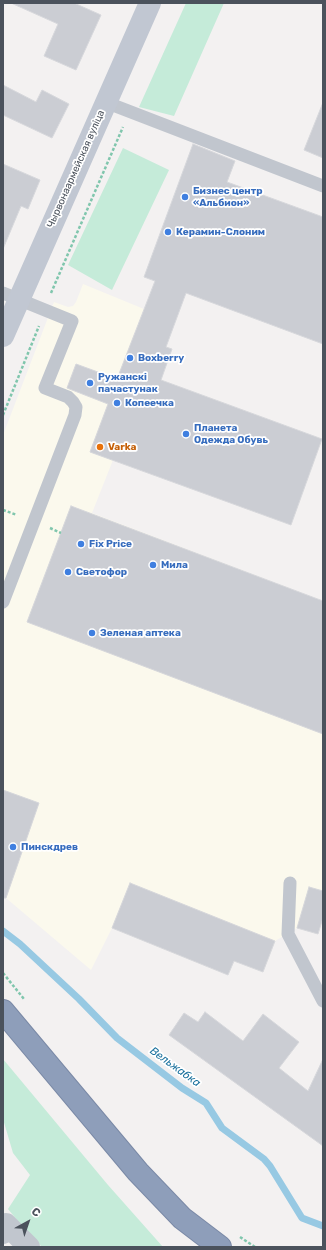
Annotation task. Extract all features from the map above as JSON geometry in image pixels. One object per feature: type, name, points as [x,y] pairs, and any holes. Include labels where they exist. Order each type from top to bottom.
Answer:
[{"type":"highway","points":[[3,1011],[138,1172],[182,1218],[220,1247]]},
{"type":"main road","name":"Чырвонаармейская вуліца","points":[[3,336],[10,297],[105,102],[150,3]]},
{"type":"street","points":[[4,1226],[29,1247]]},
{"type":"lane","points":[[105,102],[323,186]]},
{"type":"lane","points":[[3,602],[75,415],[76,407],[68,397],[45,388],[72,321],[10,297]]},
{"type":"lane","points":[[290,883],[288,934],[323,1001]]},
{"type":"path","points":[[3,415],[45,310],[129,112]]},
{"type":"path","points":[[3,510],[20,516]]},
{"type":"shaded area","points":[[83,284],[144,309],[134,335],[172,349],[161,380],[322,439],[291,525],[113,460],[92,513],[323,601],[323,918],[318,934],[297,928],[275,941],[263,972],[234,961],[228,975],[112,928],[91,970],[6,898],[7,893],[3,892],[3,435],[54,302],[68,307],[73,306]]},
{"type":"green space","points":[[186,3],[224,3],[174,116],[139,107]]},
{"type":"green space","points":[[123,148],[169,170],[112,290],[68,265]]},
{"type":"green space","points":[[3,1059],[108,1185],[163,1247],[42,1247],[26,1231],[8,1209],[30,1175],[13,1153],[3,1119]]},
{"type":"building","points":[[11,3],[74,3],[101,15],[76,70],[44,56],[58,24]]},
{"type":"building","points":[[3,85],[36,102],[42,90],[69,104],[52,138],[3,115]]},
{"type":"building","points":[[323,105],[323,158],[304,150]]},
{"type":"building","points":[[193,144],[235,161],[227,182],[323,217],[323,344],[186,293],[166,347],[172,349],[161,380],[322,439],[291,525],[90,452],[108,404],[67,388],[76,364],[117,379],[155,281],[144,277]]},
{"type":"building","points":[[3,164],[40,180],[28,209],[21,206],[3,249]]},
{"type":"building","points":[[71,506],[323,601],[323,734],[27,622]]},
{"type":"building","name":"Пинскдрев","points":[[3,790],[39,803],[6,898],[3,898]]},
{"type":"building","points":[[130,883],[275,941],[263,972],[234,961],[228,975],[112,928]]},
{"type":"building","points":[[309,887],[323,891],[323,918],[318,934],[297,928]]},
{"type":"building","points":[[205,1012],[243,1041],[263,1014],[299,1042],[279,1068],[308,1091],[323,1059],[323,1146],[169,1035],[184,1013],[198,1022]]},
{"type":"waterway","name":"Вельжабка","points":[[3,931],[20,944],[79,999],[117,1038],[182,1088],[206,1103],[222,1128],[264,1159],[270,1166],[302,1218],[323,1226]]},
{"type":"place","name":"Бизнес центр «Альбион»","points":[[185,197]]},
{"type":"place","name":"Керамин-Слоним","points":[[168,232]]},
{"type":"place","name":"Boxberry","points":[[130,358]]},
{"type":"place","name":"Ружанскі пачастунак","points":[[90,383]]},
{"type":"place","name":"Копеечка","points":[[117,403]]},
{"type":"place","name":"Планета Одежда Обувь","points":[[186,434]]},
{"type":"place","name":"Varka","points":[[100,447]]},
{"type":"place","name":"Fix Price","points":[[81,544]]},
{"type":"place","name":"Мила","points":[[153,565]]},
{"type":"place","name":"Светофор","points":[[68,572]]},
{"type":"place","name":"Зеленая аптека","points":[[92,633]]},
{"type":"place","name":"Пинскдрев","points":[[13,847]]}]
